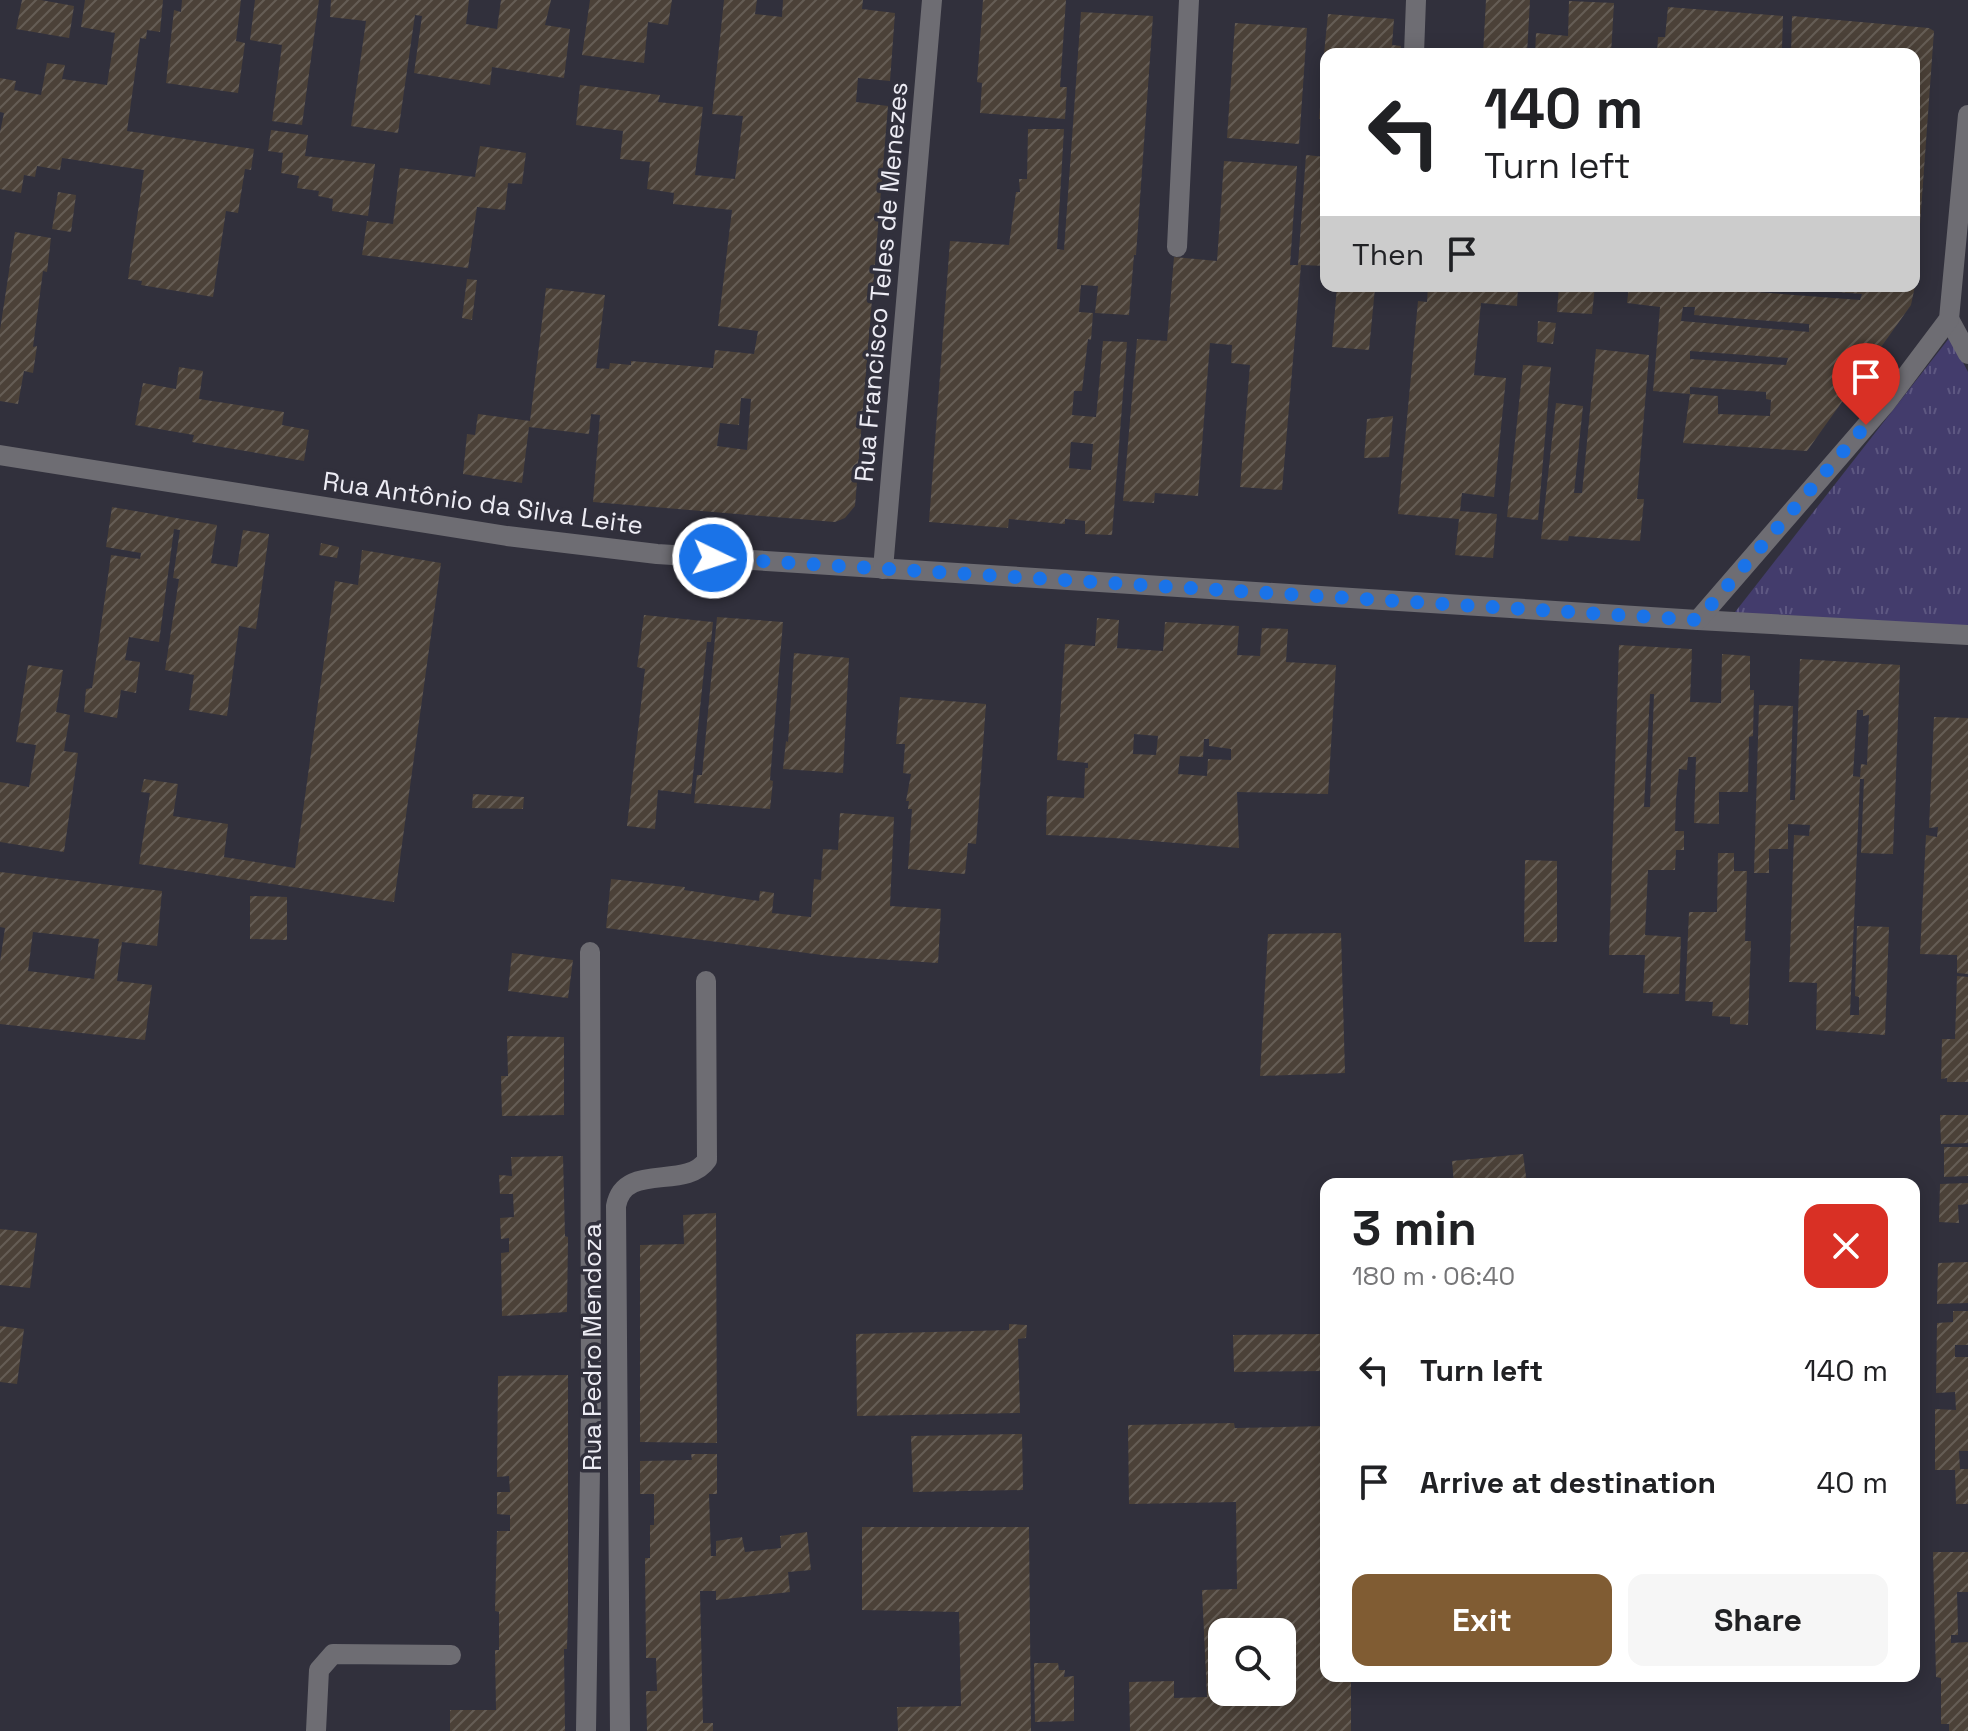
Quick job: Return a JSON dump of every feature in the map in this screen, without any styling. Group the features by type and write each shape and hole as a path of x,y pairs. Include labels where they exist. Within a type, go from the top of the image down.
{"street":[{"name":"Rua Francisco Teles de Menezes","path":"883,569 932,0"},
{"path":"1177,247 1189,0"},
{"path":"1414,48 1416,0"},
{"path":"1698,620 1885,404 1949,319 1968,115"},
{"path":"1949,319 1968,354"},
{"name":"Rua Antônio da Silva Leite","path":"0,455 507,536 657,554 1968,635"},
{"name":"Rua Pedro Mendoza","path":"586,1731 591,1403 590,952"},
{"name":"Rua Pedro Mendoza","path":"620,1731 616,1206 618,1196 632,1182 696,1172 707,1160 706,981"},
{"path":"316,1731 319,1670 333,1654 451,1655"}],"green space":[{"path":"1950,337 1968,372 1968,632 1732,616"}],"building":[{"path":"22,0 74,6 69,38 16,29"},
{"path":"85,0 163,0 160,32 147,30 146,39 140,38 127,131 254,149 251,170 245,169 238,213 226,211 213,297 141,285 142,281 128,279 144,170 62,158 60,170 37,166 35,177 24,175 21,193 0,189 0,132 4,113 0,112 0,78 16,81 14,90 41,95 47,63 65,65 62,79 107,85 115,33 81,27"},
{"path":"182,0 241,0 236,41 245,43 238,93 166,83 174,10 181,12"},
{"path":"255,0 319,0 302,125 272,121 282,45 250,40"},
{"path":"331,0 469,0 466,24 497,29 501,0 551,0 545,25 570,29 564,78 492,67 490,85 414,73 422,16 415,15 398,133 351,126 366,21 330,17"},
{"path":"590,0 672,0 668,25 648,22 644,63 582,55"},
{"path":"724,0 757,0 755,14 782,17 783,0 863,0 862,9 895,13 890,81 858,78 856,102 888,106 855,506 845,518 835,522 593,502 600,415 591,414 589,434 529,427 522,483 463,474 467,434 475,435 478,414 530,421 546,288 605,295 596,368 609,369 610,363 631,365 631,361 713,368 715,350 754,354 758,331 718,326 732,210 673,204 674,193 647,189 650,162 620,159 623,131 576,125 580,85 660,95 658,102 703,107 695,175 735,179 743,116 712,114","holes":["741,398 751,399 747,450 717,446 720,423 739,425"]},
{"path":"983,0 1066,0 1060,87 1067,87 1065,119 980,113 982,83 977,82"},
{"path":"1486,0 1530,0 1527,48 1483,48"},
{"path":"1569,1 1614,3 1611,48 1535,48 1536,33 1568,36"},
{"path":"1668,7 1783,16 1782,48 1657,48 1658,37 1665,37"},
{"path":"1081,12 1153,16 1129,315 1095,313 1098,286 1081,285 1079,312 1093,313 1082,391 1074,391 1072,415 1096,417 1103,341 1127,342 1112,535 1085,534 1085,521 1065,519 1065,524 1009,519 1008,528 929,522 950,241 1009,245 1016,192 1020,192 1019,179 1027,179 1028,129 1064,129 1057,249 1064,250","holes":["1071,442 1093,444 1091,470 1069,468"]},
{"path":"1328,14 1394,19 1392,45 1401,46 1401,48 1325,48"},
{"path":"1792,16 1929,28 1934,31 1920,225 1920,48 1791,48"},
{"path":"1235,23 1307,28 1299,144 1227,138"},
{"path":"271,130 308,135 305,156 375,164 368,216 332,211 333,199 318,196 319,191 297,188 299,176 281,173 283,153 268,151"},
{"path":"480,146 526,153 522,184 508,183 505,210 477,207 468,268 362,255 367,221 393,224 400,168 475,177"},
{"path":"1306,155 1320,156 1320,266 1301,265 1282,490 1240,487 1250,365 1231,363 1232,345 1210,343 1198,496 1155,493 1154,503 1123,501 1137,339 1167,341 1174,257 1217,261 1224,161 1297,166 1290,265 1298,265"},
{"path":"58,192 76,195 71,232 52,229"},
{"path":"15,232 51,238 47,272 43,271 33,347 37,346 33,373 24,371 18,404 0,401 0,330"},
{"path":"467,279 477,280 472,320 462,318"},
{"path":"1337,292 1375,292 1369,350 1332,347"},
{"path":"1428,292 1518,292 1517,306 1481,303 1474,375 1506,378 1494,497 1462,493 1460,511 1497,514 1493,558 1455,555 1459,519 1398,514 1418,301 1427,302"},
{"path":"1559,292 1594,292 1592,314 1557,312"},
{"path":"1628,292 1756,292 1860,300 1862,294 1837,292 1914,292 1911,305 1807,451 1683,443 1690,394 1653,391 1660,307 1627,303","holes":["1683,307 1695,307 1694,315 1809,324 1809,332 1681,321","1690,351 1788,358 1786,365 1690,359","1690,387 1766,392 1766,399 1771,400 1770,416 1718,414 1718,396 1690,394"]},
{"path":"1538,321 1556,323 1553,344 1537,342"},
{"path":"1596,349 1649,355 1637,499 1644,499 1640,541 1569,536 1568,541 1541,539 1556,403 1583,406 1574,493 1582,493"},
{"path":"1523,365 1551,367 1538,520 1507,517"},
{"path":"179,367 203,371 199,399 284,412 282,425 309,430 304,461 192,442 194,435 135,425 143,383 176,389"},
{"path":"1393,416 1389,457 1364,458 1367,419"},
{"path":"112,507 217,525 211,563 237,567 243,530 269,534 256,629 239,626 227,716 189,710 194,675 165,670 179,579 173,578 180,530 174,529 159,642 129,637 125,660 140,662 136,693 121,690 117,718 84,712 86,689 92,688 111,555 140,559 141,553 106,547"},
{"path":"321,543 339,547 337,558 319,555"},
{"path":"362,550 441,563 394,902 139,864 150,793 141,792 144,779 178,784 173,816 228,824 224,857 295,868 335,581 358,585"},
{"path":"644,615 713,622 711,642 707,642 691,794 658,790 655,829 627,826 645,669 637,667"},
{"path":"717,617 783,622 770,809 694,803 697,775 702,775"},
{"path":"1097,618 1119,620 1117,648 1163,651 1165,622 1239,626 1237,655 1260,656 1262,628 1288,629 1286,662 1336,665 1328,794 1237,792 1239,848 1046,835 1047,796 1084,798 1085,768 1088,768 1088,763 1057,760 1065,644 1095,646","holes":["1134,734 1158,736 1156,755 1133,754","1204,739 1209,739 1209,746 1231,749 1231,760 1208,759 1207,776 1178,774 1180,756 1203,757"]},
{"path":"1619,645 1692,649 1690,702 1721,703 1722,654 1750,656 1750,690 1754,690 1748,792 1719,792 1719,824 1694,823 1696,757 1688,757 1687,770 1679,769 1676,799 1675,831 1684,831 1684,850 1676,850 1675,870 1648,870 1645,935 1681,937 1679,994 1643,993 1645,955 1609,955","holes":["1650,694 1654,694 1650,807 1644,807"]},
{"path":"794,653 849,658 843,773 783,769 788,742"},
{"path":"1800,659 1900,665 1893,854 1861,853 1864,779 1860,779 1850,1015 1859,1015 1859,997 1855,996 1857,926 1889,927 1885,1035 1816,1030 1817,983 1789,982 1794,835 1809,836 1810,825 1788,824 1788,849 1769,849 1769,873 1754,873 1759,705 1793,706 1790,800 1795,800","holes":["1857,710 1863,710 1863,716 1869,715 1867,765 1861,764 1860,777 1853,776"]},
{"path":"28,665 63,670 56,712 70,715 64,751 78,753 64,852 0,842 0,782 29,787 36,745 16,742"},
{"path":"900,697 986,704 976,844 968,843 965,874 908,869 912,809 908,809 909,801 906,801 911,774 903,773 905,744 896,744"},
{"path":"1934,717 1968,718 1968,974 1957,973 1957,955 1920,954 1926,835 1937,837 1938,827 1929,828"},
{"path":"473,794 524,797 523,809 472,808"},
{"path":"840,813 894,817 890,906 941,909 938,963 831,956 606,928 611,879 685,887 684,890 759,901 760,891 774,893 772,913 811,917 814,879 821,880 823,849 838,850"},
{"path":"1718,853 1734,853 1734,871 1747,871 1745,941 1751,941 1748,1025 1730,1024 1730,1017 1712,1016 1713,1002 1685,1001 1689,912 1717,912"},
{"path":"1525,860 1557,861 1557,942 1524,942"},
{"path":"0,872 162,891 157,946 122,942 117,981 152,985 145,1040 0,1024 0,962 5,928 0,927","holes":["33,932 99,939 94,979 28,971"]},
{"path":"250,896 287,897 287,940 250,939"},
{"path":"1341,933 1345,1073 1260,1076 1268,934"},
{"path":"512,953 573,960 568,998 508,991"},
{"path":"1957,976 1968,977 1968,1082 1941,1079 1942,1039 1955,1039"},
{"path":"507,1036 564,1037 564,1115 502,1116 501,1076 508,1076"},
{"path":"1940,1115 1968,1115 1968,1143 1941,1144"},
{"path":"1944,1147 1968,1147 1968,1176 1944,1177"},
{"path":"1523,1154 1526,1178 1453,1178 1452,1161"},
{"path":"563,1156 565,1236 568,1237 567,1312 502,1316 501,1253 509,1252 509,1238 501,1239 500,1218 514,1217 513,1194 500,1194 499,1175 512,1176 511,1157"},
{"path":"1968,1183 1968,1204 1958,1205 1959,1223 1939,1222 1940,1184"},
{"path":"716,1213 717,1443 640,1442 640,1245 684,1244 683,1215"},
{"path":"0,1229 37,1233 30,1288 0,1285"},
{"path":"1968,1262 1968,1303 1937,1304 1938,1263"},
{"path":"1953,1311 1968,1311 1968,1345 1955,1345 1955,1357 1968,1357 1968,1451 1959,1451 1960,1469 1968,1469 1968,1504 1956,1504 1955,1470 1935,1470 1935,1409 1956,1410 1955,1392 1936,1393 1937,1323 1953,1322"},
{"path":"1009,1324 1027,1325 1026,1338 1018,1339 1020,1413 857,1416 856,1334 1009,1330"},
{"path":"0,1326 24,1329 17,1384 0,1382"},
{"path":"1320,1334 1320,1371 1234,1372 1233,1335"},
{"path":"568,1375 565,1731 450,1731 450,1710 496,1710 495,1650 499,1650 499,1612 495,1611 497,1531 510,1531 510,1515 497,1514 497,1492 510,1492 509,1476 497,1477 498,1376"},
{"path":"1234,1423 1235,1428 1320,1426 1320,1682 1351,1682 1351,1731 1130,1731 1129,1682 1174,1681 1174,1698 1207,1697 1202,1590 1237,1589 1236,1502 1129,1504 1128,1425"},
{"path":"1022,1434 1023,1490 913,1492 911,1436"},
{"path":"691,1454 717,1454 717,1494 709,1494 711,1556 716,1556 716,1541 742,1537 745,1552 781,1548 780,1536 807,1532 811,1570 788,1572 790,1592 716,1600 716,1591 700,1591 703,1723 713,1723 713,1731 647,1731 646,1691 657,1691 656,1658 646,1658 645,1558 650,1558 654,1494 640,1494 640,1461 692,1460"},
{"path":"862,1527 1029,1527 1031,1731 898,1731 897,1707 961,1706 959,1612 862,1610"},
{"path":"1933,1552 1968,1552 1968,1592 1957,1592 1958,1635 1951,1635 1951,1643 1968,1642 1968,1731 1949,1731 1949,1724 1941,1724 1941,1678 1936,1677"},
{"path":"1034,1663 1058,1663 1059,1670 1065,1670 1064,1677 1074,1676 1074,1721 1035,1722"}],"route":[{"path":"713,558 1698,620 1866,425"}]}
